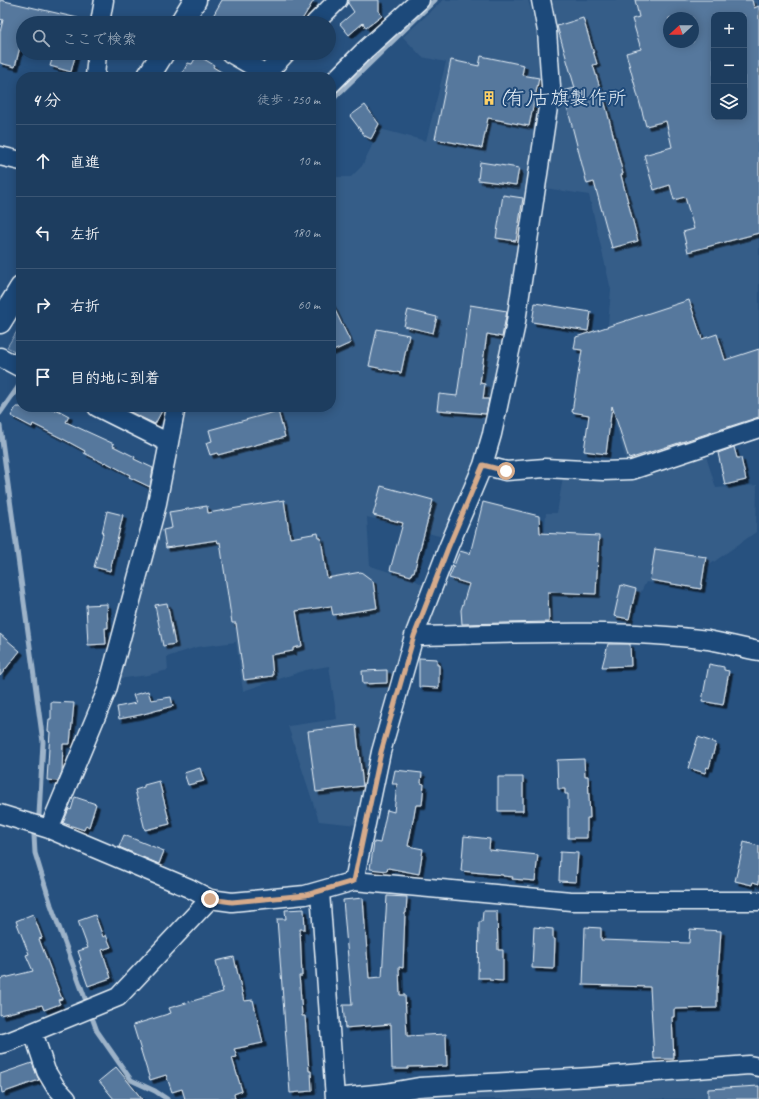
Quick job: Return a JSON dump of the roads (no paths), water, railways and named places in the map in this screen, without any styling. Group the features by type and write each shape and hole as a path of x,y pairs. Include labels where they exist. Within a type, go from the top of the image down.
{"street":[{"path":"101,16 104,0"},
{"path":"185,16 195,0"},
{"path":"322,16 338,0"},
{"path":"354,881 381,752 414,636 448,548 483,465 492,434 515,328 551,86 547,31 541,0"},
{"path":"336,79 409,4"},
{"path":"95,72 96,60"},
{"path":"151,72 159,60"},
{"path":"242,60 263,72"},
{"path":"268,72 279,60"},
{"path":"0,156 16,160"},
{"path":"0,322 16,296"},
{"path":"0,357 16,365"},
{"path":"107,412 169,444"},
{"path":"41,826 107,690 156,508 175,412"},
{"path":"483,465 506,471 544,468 603,471 632,470 759,428"},
{"path":"414,636 580,632 650,635 710,641 759,651"},
{"path":"0,814 41,826 189,888 210,899 232,902 306,895 354,881 570,901 759,901"},
{"path":"320,892 335,1098 385,1093 420,1087 591,1077 749,1065 759,1067"},
{"path":"0,1044 33,1032 118,996 210,899"},
{"path":"33,1032 46,1071 55,1086 67,1099"}],"waterway":[{"path":"336,96 435,0"},
{"path":"0,413 16,390"},
{"path":"0,426 43,742 39,815 34,835 35,853 51,905 97,1031 131,1080 155,1091 167,1099"}],"place":[{"name":"(有)古旗製作所","path":"489,98"}]}
